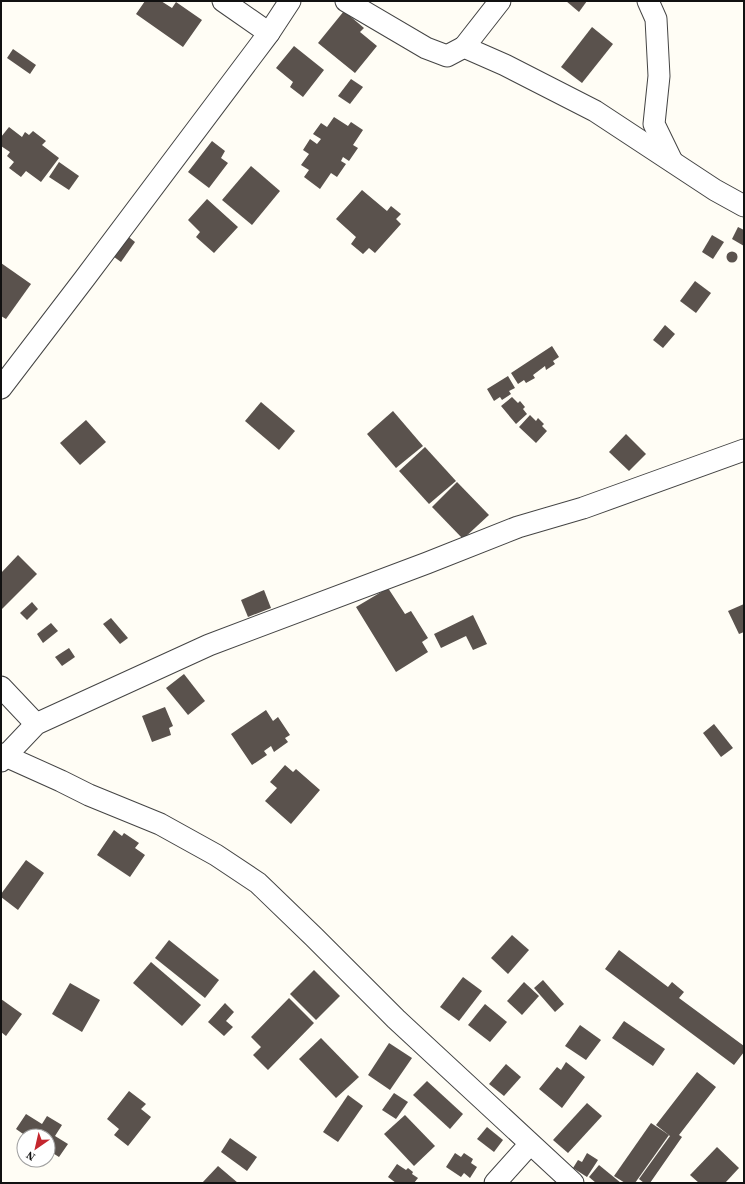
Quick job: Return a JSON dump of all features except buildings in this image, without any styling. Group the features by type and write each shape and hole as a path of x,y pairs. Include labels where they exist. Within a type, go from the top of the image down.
{"street":[{"path":"222,1 269,34"},
{"path":"1,388 269,34 290,1"},
{"path":"346,1 426,48 447,56 464,46 500,1"},
{"path":"648,1 656,18 659,76 654,124 672,162"},
{"path":"464,46 505,65 596,112 715,190 744,206"},
{"path":"573,1183 396,1019 258,883 216,855 160,824 3,757 36,724 208,645 419,566 518,527 583,508 744,450"},
{"path":"1,687 36,724"},
{"path":"495,1183 530,1144"}]}
